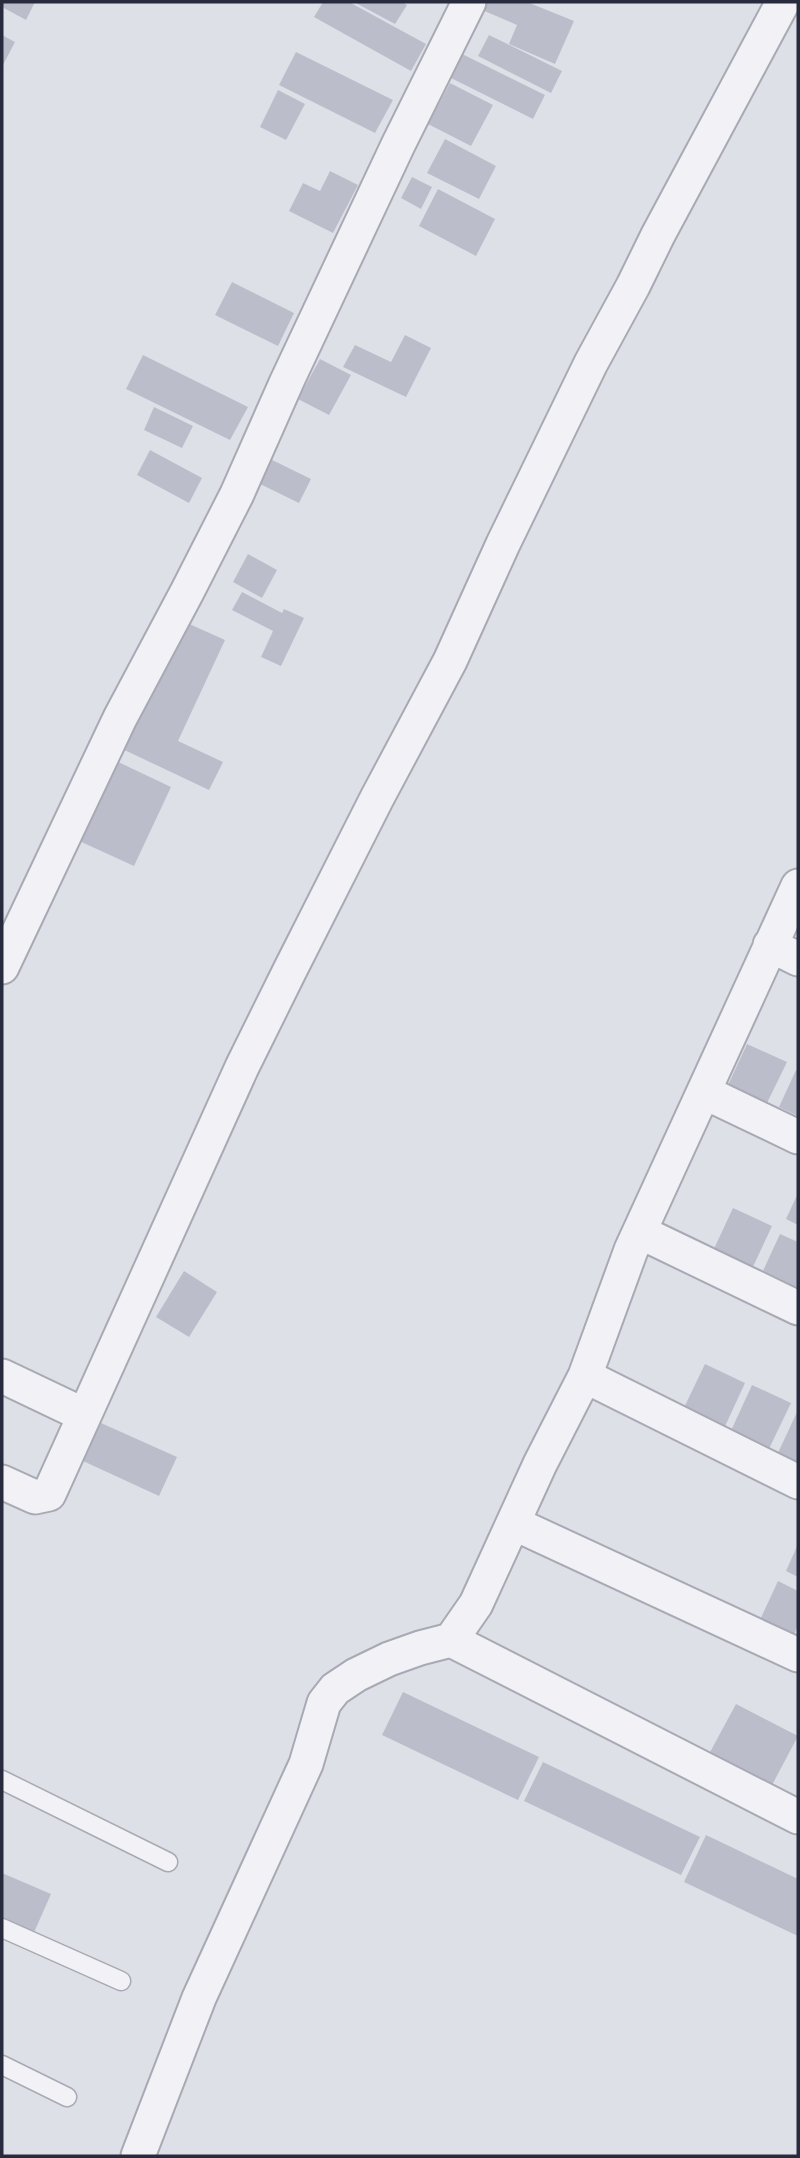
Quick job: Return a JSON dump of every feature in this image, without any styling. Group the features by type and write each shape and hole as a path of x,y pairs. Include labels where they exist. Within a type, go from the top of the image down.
{"street":[{"path":"2,967 120,718 237,494 398,145 469,2"},
{"path":"2,1482 34,1497 49,1494 242,1067 377,798 450,661 503,544 592,363 669,212 783,2"},
{"path":"138,2156 199,1998 306,1764 324,1703 335,1689 389,1658 451,1640 476,1604 540,1464 585,1376 631,1250 704,1091 784,952 798,886"},
{"path":"704,1091 798,1137"},
{"path":"640,1232 798,1308"},
{"path":"2,1376 84,1415"},
{"path":"585,1376 798,1482"},
{"path":"513,1523 798,1654"},
{"path":"451,1640 798,1817"}],"lane":[{"path":"2,1780 168,1862"},
{"path":"2,1928 121,1981"},
{"path":"2,2065 67,2097"}],"building":[{"path":"2,2 35,2 26,20 2,7"},
{"path":"323,2 349,2 426,44 411,71 314,17"},
{"path":"354,2 402,2 407,5 395,24"},
{"path":"475,2 527,2 574,21 555,64 509,44 517,25 473,6"},
{"path":"2,35 15,42 2,67"},
{"path":"489,35 562,71 551,93 478,56"},
{"path":"454,50 545,95 533,119 443,74"},
{"path":"296,52 393,100 375,133 279,85"},
{"path":"450,83 493,105 471,146 428,124"},
{"path":"278,90 305,104 286,140 260,127"},
{"path":"445,139 496,166 479,199 427,173"},
{"path":"330,171 358,185 333,233 289,211 303,183 320,191"},
{"path":"412,177 432,187 421,209 401,198"},
{"path":"438,189 495,219 476,256 419,226"},
{"path":"232,282 294,313 278,346 215,315"},
{"path":"405,335 431,348 406,397 343,367 355,345 391,362"},
{"path":"143,355 248,407 230,440 126,389"},
{"path":"320,359 351,375 329,415 298,399"},
{"path":"154,407 193,426 182,448 144,430"},
{"path":"150,450 202,478 189,503 137,475"},
{"path":"266,457 311,479 299,503 254,481"},
{"path":"248,554 277,570 262,598 233,582"},
{"path":"242,592 282,613 284,609 304,618 281,666 261,657 273,631 232,610"},
{"path":"176,618 225,640 178,741 223,762 209,790 116,746"},
{"path":"114,760 171,787 134,866 77,840"},
{"path":"747,1044 787,1062 767,1103 728,1085"},
{"path":"796,1070 798,1072 798,1116 779,1107"},
{"path":"798,1193 798,1225 786,1219"},
{"path":"733,1208 772,1226 751,1271 712,1253"},
{"path":"780,1234 798,1242 797,1290 762,1273"},
{"path":"184,1271 217,1292 189,1337 156,1317"},
{"path":"705,1364 745,1383 721,1435 680,1416"},
{"path":"752,1385 791,1403 767,1453 729,1435"},
{"path":"798,1410 798,1467 776,1457"},
{"path":"101,1423 177,1457 159,1496 83,1461"},
{"path":"798,1544 798,1577 786,1571"},
{"path":"778,1581 798,1591 798,1625 793,1637 759,1622"},
{"path":"403,1692 539,1757 518,1800 382,1735"},
{"path":"736,1704 798,1736 771,1787 709,1754"},
{"path":"543,1762 700,1837 681,1875 524,1801"},
{"path":"706,1835 798,1879 798,1936 684,1882"},
{"path":"2,1873 51,1894 32,1937 2,1924"}]}
